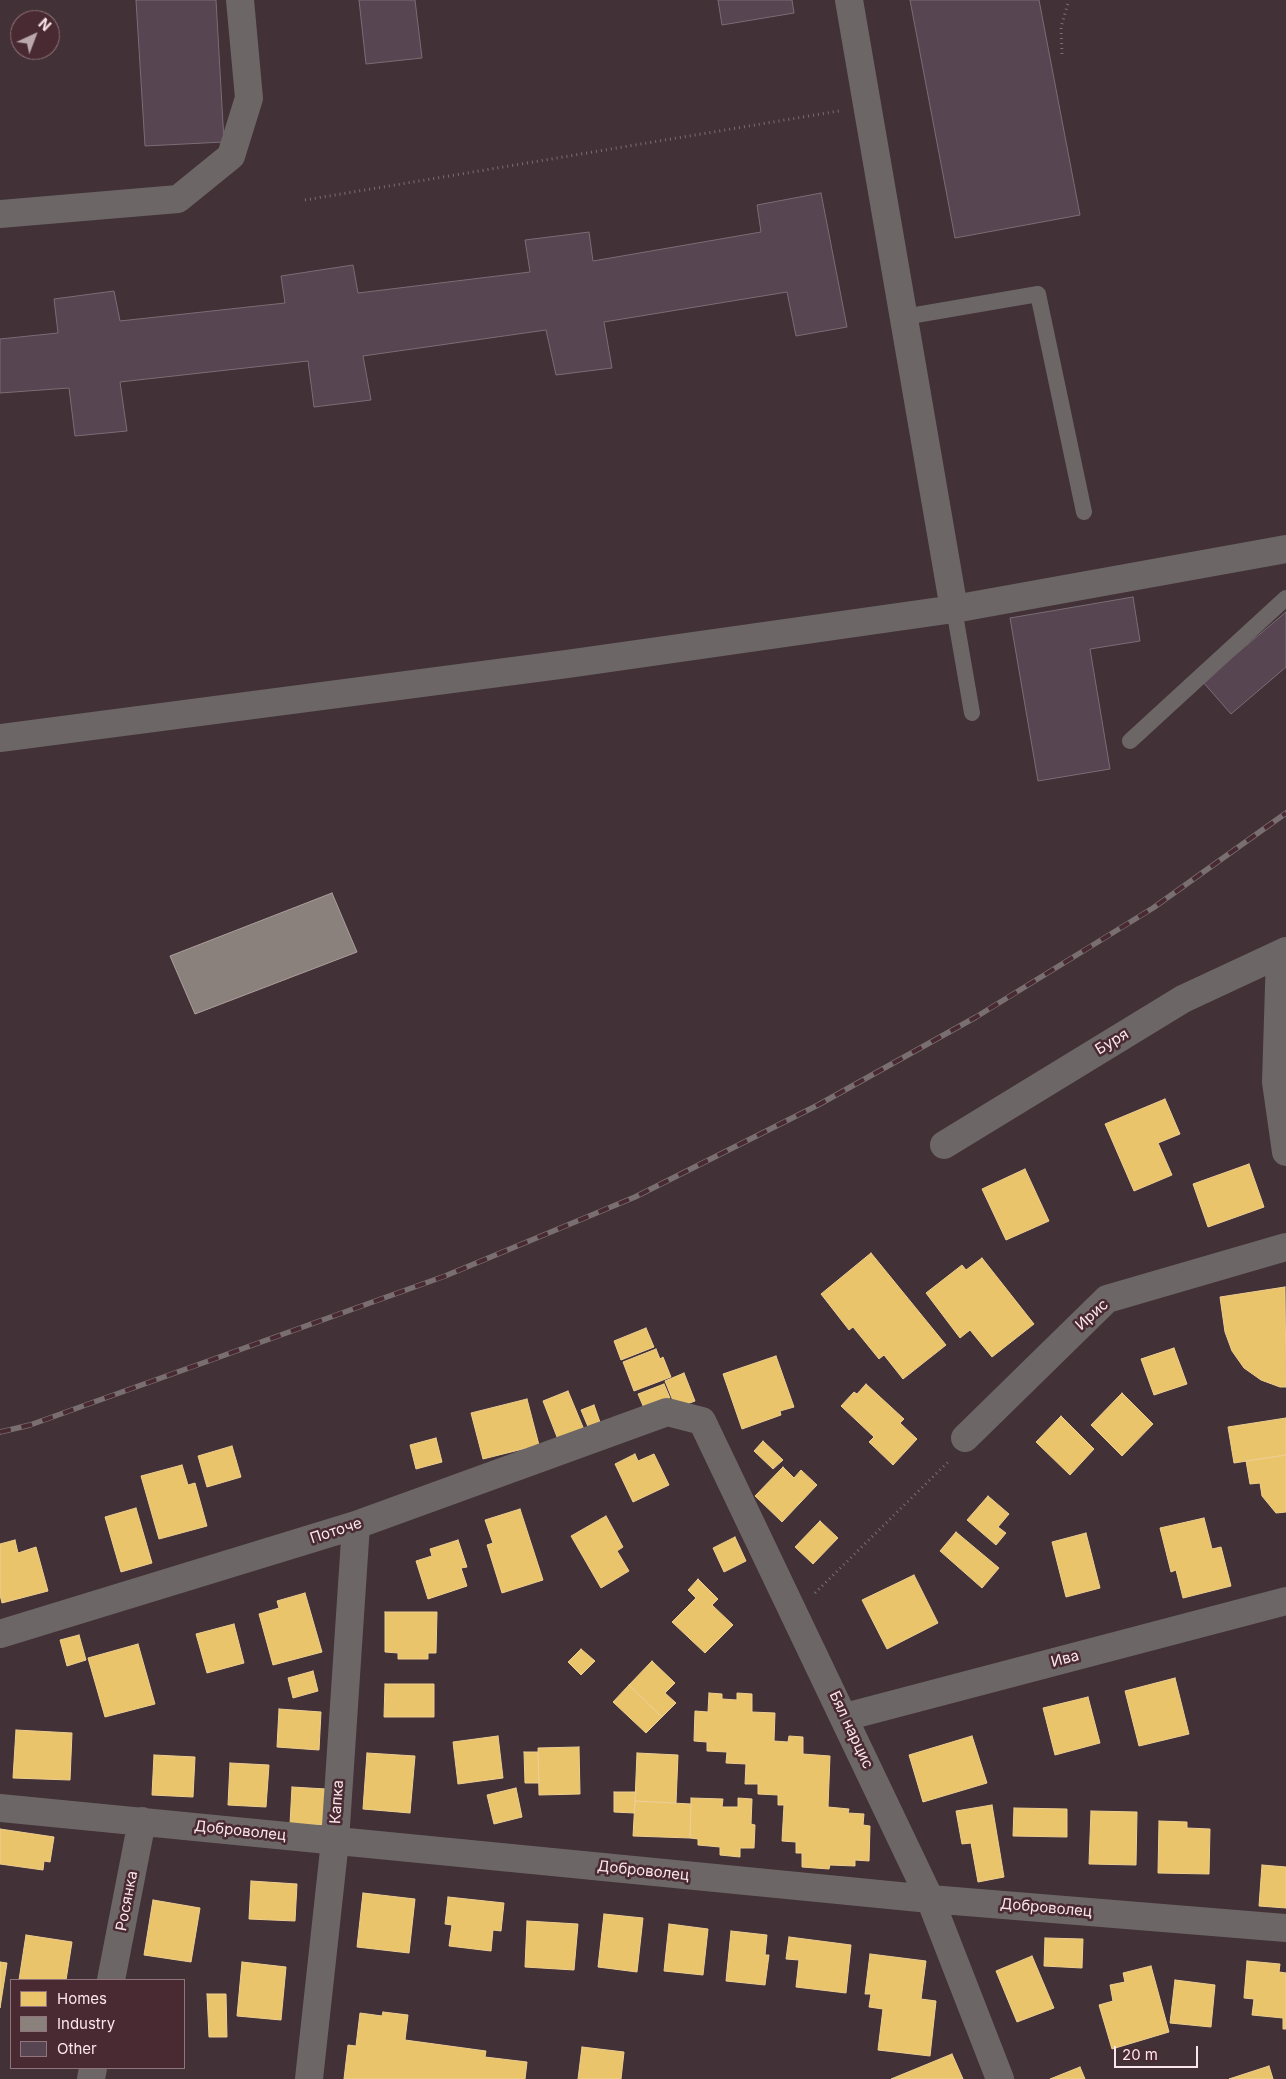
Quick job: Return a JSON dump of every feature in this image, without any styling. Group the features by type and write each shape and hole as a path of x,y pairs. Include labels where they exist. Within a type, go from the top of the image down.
{"street":[{"path":"0,214 178,199 230,156 249,98 240,0"},
{"path":"849,0 954,609"},
{"path":"0,738 567,664 954,609 1286,549"},
{"path":"1283,953 1276,1082 1286,1152"},
{"name":"Буря","path":"944,1145 1183,999 1283,953"},
{"name":"Ирис","path":"965,1438 1107,1299 1286,1247"},
{"name":"Поточе","path":"0,1634 356,1525 667,1412"},
{"name":"Бял нарцис","path":"667,1412 702,1420 930,1899 1000,2079"},
{"name":"Капка","path":"309,2079 334,1841 356,1525"},
{"name":"Ива","path":"845,1717 1286,1601"},
{"name":"Доброволец","path":"0,1808 930,1899 1286,1928"},
{"name":"Росянка","path":"111,1979 142,1821"}],"lane":[{"path":"904,317 1038,294 1084,512"},
{"path":"1130,740 1286,598"},
{"path":"954,609 972,713"}],"path":[{"path":"1062,54 1061,27 1069,0"},
{"path":"305,200 867,106"},
{"path":"794,1613 945,1467 965,1438"}],"building: Homes":[{"path":"1165,1099 1180,1134 1158,1143 1172,1175 1134,1191 1105,1124"},
{"path":"1249,1164 1264,1207 1208,1227 1193,1184"},
{"path":"1025,1169 1049,1221 1006,1240 982,1189"},
{"path":"871,1253 946,1345 903,1379 884,1355 879,1359 853,1327 849,1330 821,1294"},
{"path":"982,1258 1034,1324 992,1357 970,1330 960,1338 926,1293 962,1265 966,1270"},
{"path":"1285,1287 1286,1387 1280,1387 1261,1380 1244,1368 1232,1351 1225,1332 1220,1297"},
{"path":"646,1328 654,1347 621,1360 614,1341"},
{"path":"1174,1348 1187,1384 1154,1395 1141,1359"},
{"path":"656,1349 660,1359 663,1357 671,1377 634,1391 623,1362"},
{"path":"776,1356 794,1407 780,1411 781,1415 742,1429 723,1374"},
{"path":"684,1373 695,1401 676,1408 665,1381"},
{"path":"664,1384 670,1398 644,1408 638,1394"},
{"path":"866,1384 904,1419 900,1423 917,1439 893,1465 869,1442 874,1437 841,1406 854,1392 857,1394"},
{"path":"568,1391 585,1432 559,1442 543,1401"},
{"path":"1122,1393 1153,1424 1122,1456 1091,1425"},
{"path":"527,1399 539,1445 483,1459 471,1413"},
{"path":"594,1405 601,1425 589,1429 581,1410"},
{"path":"1061,1416 1094,1449 1070,1475 1036,1442"},
{"path":"1286,1418 1286,1455 1234,1463 1228,1427"},
{"path":"436,1438 442,1462 416,1469 410,1445"},
{"path":"763,1441 783,1460 773,1469 754,1451"},
{"path":"232,1446 241,1477 207,1487 198,1456"},
{"path":"635,1454 638,1461 654,1454 669,1485 633,1502 615,1464"},
{"path":"1286,1455 1286,1512 1276,1513 1262,1496 1260,1483 1250,1484 1246,1461"},
{"path":"182,1465 188,1485 195,1483 207,1526 159,1539 141,1476"},
{"path":"783,1467 794,1478 801,1470 817,1485 782,1522 755,1496"},
{"path":"988,1496 1009,1514 998,1527 1006,1533 996,1545 967,1520"},
{"path":"136,1508 152,1563 121,1572 105,1517"},
{"path":"520,1509 543,1580 502,1593 487,1545 493,1543 485,1520"},
{"path":"606,1516 623,1547 617,1551 629,1571 601,1588 571,1536"},
{"path":"1204,1518 1212,1549 1221,1547 1231,1586 1183,1598 1176,1570 1171,1572 1160,1528"},
{"path":"820,1521 838,1538 813,1564 795,1547"},
{"path":"956,1532 999,1568 982,1588 940,1551"},
{"path":"1086,1533 1100,1588 1066,1597 1052,1542"},
{"path":"735,1537 746,1561 724,1572 713,1548"},
{"path":"15,1540 18,1553 36,1547 48,1591 2,1603 0,1595 0,1544"},
{"path":"458,1540 467,1567 461,1568 467,1586 428,1599 416,1561 432,1556 430,1549"},
{"path":"914,1575 938,1623 887,1649 862,1600"},
{"path":"698,1579 718,1599 712,1605 733,1625 705,1653 672,1622 696,1598 688,1590"},
{"path":"305,1593 322,1652 273,1665 259,1614 279,1608 277,1601"},
{"path":"385,1612 437,1612 436,1653 428,1653 428,1659 398,1659 398,1653 385,1652"},
{"path":"234,1624 244,1663 207,1673 196,1634"},
{"path":"79,1635 86,1660 67,1666 60,1640"},
{"path":"138,1644 155,1704 105,1717 88,1658"},
{"path":"581,1649 595,1661 581,1675 568,1662"},
{"path":"652,1661 675,1683 665,1693 676,1703 662,1717 629,1685"},
{"path":"313,1671 318,1691 293,1698 288,1678"},
{"path":"1175,1678 1189,1734 1139,1746 1125,1691"},
{"path":"385,1684 434,1684 434,1717 384,1717"},
{"path":"629,1685 662,1717 646,1733 613,1702"},
{"path":"709,1693 722,1694 722,1699 737,1700 737,1693 752,1694 752,1712 775,1713 774,1741 788,1742 789,1736 803,1737 803,1754 830,1756 828,1807 849,1809 848,1813 864,1814 863,1825 870,1826 869,1861 855,1860 855,1866 830,1865 829,1869 802,1867 802,1853 796,1853 796,1842 782,1841 784,1805 778,1805 778,1795 758,1794 758,1784 745,1784 746,1764 726,1763 727,1752 707,1751 707,1742 694,1741 695,1711 708,1712"},
{"path":"1088,1697 1100,1743 1055,1755 1043,1708"},
{"path":"279,1709 321,1712 319,1750 277,1747"},
{"path":"16,1730 72,1733 70,1780 13,1778"},
{"path":"498,1736 503,1778 458,1784 453,1742"},
{"path":"972,1736 987,1783 923,1802 909,1755"},
{"path":"579,1747 580,1794 539,1795 538,1748"},
{"path":"524,1752 538,1752 539,1783 525,1783"},
{"path":"367,1753 415,1756 410,1813 363,1809"},
{"path":"637,1753 678,1755 676,1803 635,1801"},
{"path":"154,1755 195,1757 193,1797 152,1795"},
{"path":"230,1763 269,1765 266,1807 228,1805"},
{"path":"292,1787 326,1789 324,1825 290,1824"},
{"path":"516,1788 522,1817 494,1824 487,1795"},
{"path":"614,1792 636,1792 634,1813 614,1812"},
{"path":"691,1798 723,1799 722,1807 738,1807 738,1798 752,1799 751,1824 755,1825 754,1848 740,1848 740,1857 720,1855 720,1847 698,1845 698,1839 690,1838"},
{"path":"635,1801 691,1804 690,1838 633,1836"},
{"path":"992,1805 1004,1877 978,1882 971,1843 962,1844 956,1811"},
{"path":"1014,1808 1067,1809 1067,1837 1013,1836"},
{"path":"1091,1811 1137,1812 1136,1865 1089,1864"},
{"path":"1159,1821 1187,1822 1187,1828 1210,1829 1209,1874 1158,1873"},
{"path":"0,1829 54,1837 50,1862 44,1861 43,1870 0,1864"},
{"path":"1262,1865 1286,1867 1286,1908 1259,1906"},
{"path":"251,1881 297,1884 295,1921 249,1919"},
{"path":"363,1893 415,1899 409,1953 357,1947"},
{"path":"448,1897 504,1903 501,1931 493,1930 491,1951 449,1946 452,1925 445,1924"},
{"path":"153,1900 200,1908 191,1962 144,1955"},
{"path":"604,1914 643,1918 637,1972 598,1967"},
{"path":"527,1921 578,1924 574,1970 525,1967"},
{"path":"669,1924 708,1929 703,1975 664,1971"},
{"path":"731,1931 767,1935 765,1955 769,1955 765,1985 726,1981"},
{"path":"26,1935 72,1942 66,1979 19,1979"},
{"path":"789,1937 851,1945 846,1993 796,1987 799,1960 786,1959"},
{"path":"1045,1938 1083,1939 1082,1968 1044,1966"},
{"path":"870,1954 926,1961 921,1999 936,2001 930,2056 878,2050 883,2009 869,2007 871,1994 865,1994"},
{"path":"1032,1956 1054,2008 1017,2022 996,1971"},
{"path":"1247,1961 1280,1964 1279,1972 1286,1973 1286,2029 1283,2029 1283,2018 1252,2015 1254,1999 1244,1998"},
{"path":"0,1962 7,1963 0,2008"},
{"path":"242,1962 286,1967 281,2020 237,2016"},
{"path":"1151,1966 1169,2032 1112,2049 1099,2005 1113,2001 1110,1985 1125,1982 1123,1973"},
{"path":"1175,1980 1215,1985 1211,2027 1170,2023"},
{"path":"207,1994 226,1994 227,2037 209,2037"},
{"path":"383,2012 408,2015 405,2040 486,2051 485,2057 527,2062 525,2079 344,2079 348,2045 356,2046 360,2013 382,2016"},
{"path":"582,2047 624,2052 621,2079 578,2079"},
{"path":"952,2054 963,2079 891,2079"},
{"path":"1269,2066 1273,2079 1229,2079"},
{"path":"1080,2067 1085,2079 1050,2079"}],"building: Industry":[{"path":"332,893 357,952 195,1014 170,956"}],"building: Other":[{"path":"136,0 216,0 224,142 145,146"},
{"path":"359,0 415,0 422,58 366,64"},
{"path":"718,0 792,0 794,13 722,25"},
{"path":"910,0 1039,0 1080,215 955,238"},
{"path":"821,193 847,327 796,336 787,292 604,322 612,368 556,375 546,330 363,356 371,400 314,407 308,361 120,382 127,431 75,436 69,388 0,393 0,339 58,333 54,299 114,291 120,321 285,303 281,276 353,265 358,293 530,272 525,240 589,232 593,261 761,232 757,205"},
{"path":"1133,597 1140,641 1090,649 1110,769 1038,781 1010,618"},
{"path":"1286,612 1286,667 1231,714 1203,682"}],"railway":[{"path":"0,1432 30,1425 445,1276 635,1197 818,1105 976,1017 1153,908 1286,813"}]}
